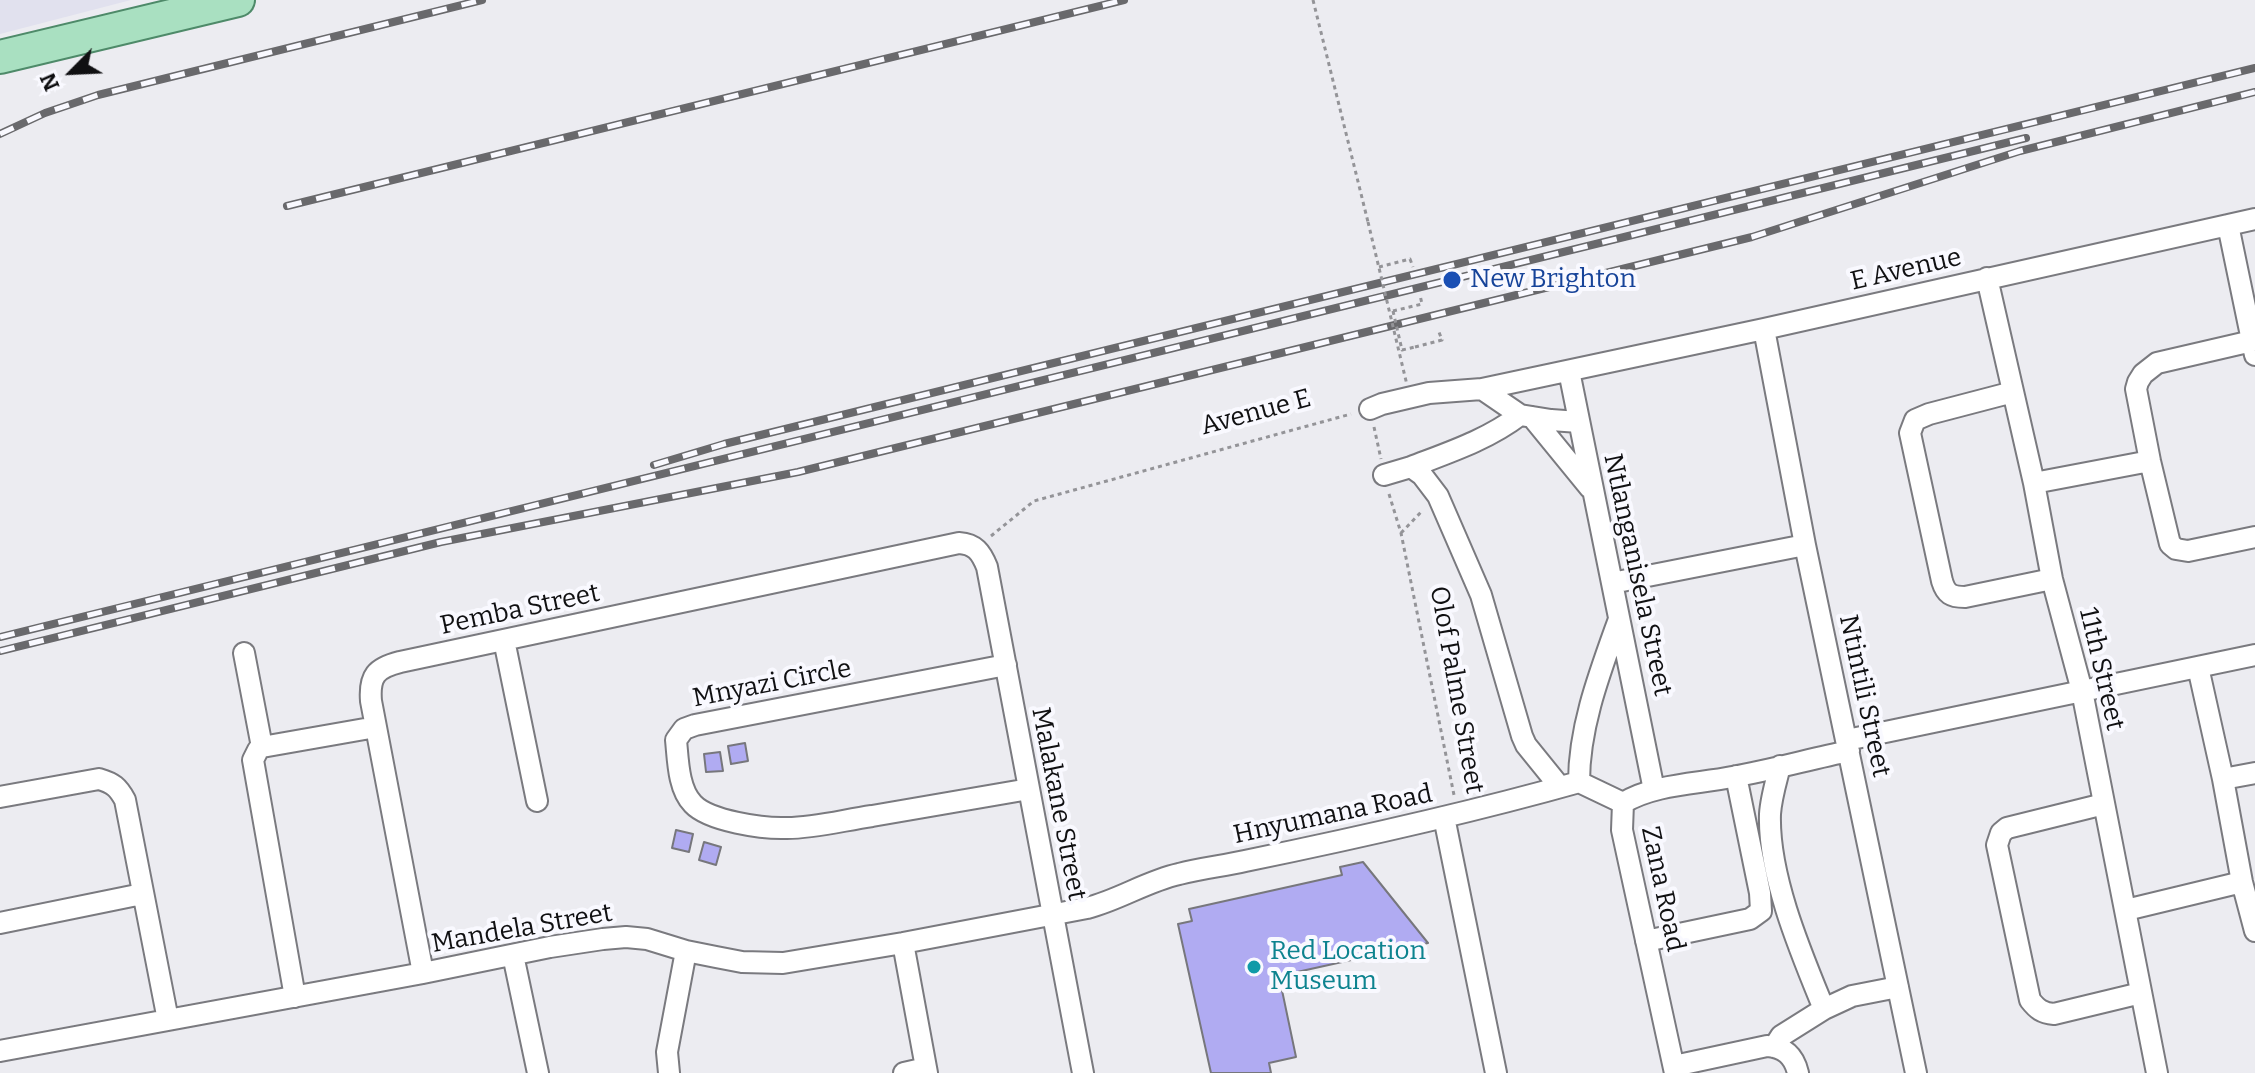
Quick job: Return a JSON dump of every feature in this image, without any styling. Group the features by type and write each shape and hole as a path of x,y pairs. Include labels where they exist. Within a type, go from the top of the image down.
{"main road":[{"path":"0,57 200,4 238,0"}],"street":[{"name":"E Avenue","path":"1569,371 2255,219"},
{"path":"2228,225 2254,348 2157,363 2143,374 2136,389 2168,538 2176,549 2188,551 2255,537"},
{"name":"11th Street","path":"1987,278 2034,483 2052,579 2082,691 2157,1073"},
{"name":"Ntintili Street","path":"1764,329 1805,545 1916,1073"},
{"path":"1370,409 1429,393 1482,389 1569,371"},
{"name":"Ntlanganisela Street","path":"1569,371 1654,790"},
{"path":"1482,389 1526,416 1592,490"},
{"path":"2013,392 1915,420 1910,433 1919,479 1942,581 1949,595 1965,597 2052,579"},
{"path":"1384,475 1474,444 1526,416 1579,422"},
{"path":"2034,483 2150,461"},
{"path":"1411,467 1422,475 1438,496 1481,595 1526,745 1570,785 1623,803"},
{"name":"Pemba Street","path":"423,973 370,688 376,673 385,666 959,543 979,551"},
{"path":"1612,583 1805,545"},
{"name":"Malakane Street","path":"979,551 987,567 1083,1073"},
{"path":"1570,785 1579,763 1596,682 1620,617"},
{"path":"504,640 537,801"},
{"path":"244,653 262,747"},
{"name":"Zana Road","path":"1675,1069 1622,830 1623,803 1654,790 1736,776 1848,745 2255,655"},
{"name":"Mnyazi Circle","path":"1006,665 695,725 684,729 676,740 679,769 690,802 698,809 723,819 776,828 831,823 1029,789"},
{"path":"2198,667 2255,931"},
{"path":"295,997 253,760 262,747 376,727"},
{"path":"1780,766 1770,811 1777,870 1789,920 1824,1009"},
{"path":"2223,779 2255,773"},
{"path":"1646,941 1750,919 1761,911 1736,776"},
{"path":"0,797 99,779 113,783 125,800 168,1020"},
{"name":"Hnyumana Road","path":"1053,914 1104,904 1151,882 1178,874 1444,817 1570,785"},
{"path":"1741,799 1770,811"},
{"path":"2104,804 2007,828 2001,833 1997,845 2030,1000 2036,1008 2043,1013 2054,1014 2141,993"},
{"name":"Olof Palme Street","path":"1444,817 1496,1073"},
{"path":"2126,910 2242,882"},
{"path":"0,923 142,894"},
{"name":"Mandela Street","path":"0,1051 550,947 626,937 647,939 686,951 742,962 774,963 903,943 1053,914"},
{"path":"903,943 926,1071 904,1073"},
{"path":"669,1073 667,1052 686,951"},
{"path":"513,955 538,1073"},
{"path":"1774,1047 1781,1036 1824,1009 1852,996 1898,987"},
{"path":"1675,1069 1767,1046 1787,1052 1798,1073"}],"path":[{"path":"1313,0 1407,385"},
{"path":"1379,267 1410,259 1413,267"},
{"path":"1420,295 1422,304 1393,311 1402,350 1442,340 1439,332"},
{"name":"Olof Palme Street","path":"1370,409 1384,475 1401,533 1456,805 1444,817"},
{"name":"Avenue E","path":"979,551 991,536 1034,501 1370,409"},
{"path":"1401,533 1438,496"}],"shaded area":[{"path":"0,0 131,0 0,34"}],"building":[{"path":"745,743 748,761 731,764 728,746"},
{"path":"720,752 723,771 706,772 704,754"},
{"path":"676,830 693,834 689,852 672,848"},
{"path":"704,842 721,847 716,865 699,860"},
{"name":"Red Location Museum","path":"1363,862 1428,943 1279,976 1296,1057 1269,1063 1271,1073 1211,1073 1178,924 1192,921 1189,909 1342,875 1340,867"}],"railway":[{"path":"0,134 45,113 98,95 482,0"},
{"path":"287,206 1124,0"},
{"path":"654,465 724,444 2255,68"},
{"path":"0,651 441,542 798,472 1752,237 2020,151 2255,92"},
{"path":"0,637 2026,138"}],"place":[{"name":"New Brighton","path":"1452,280"},
{"name":"Red Location Museum","path":"1254,967"}]}
